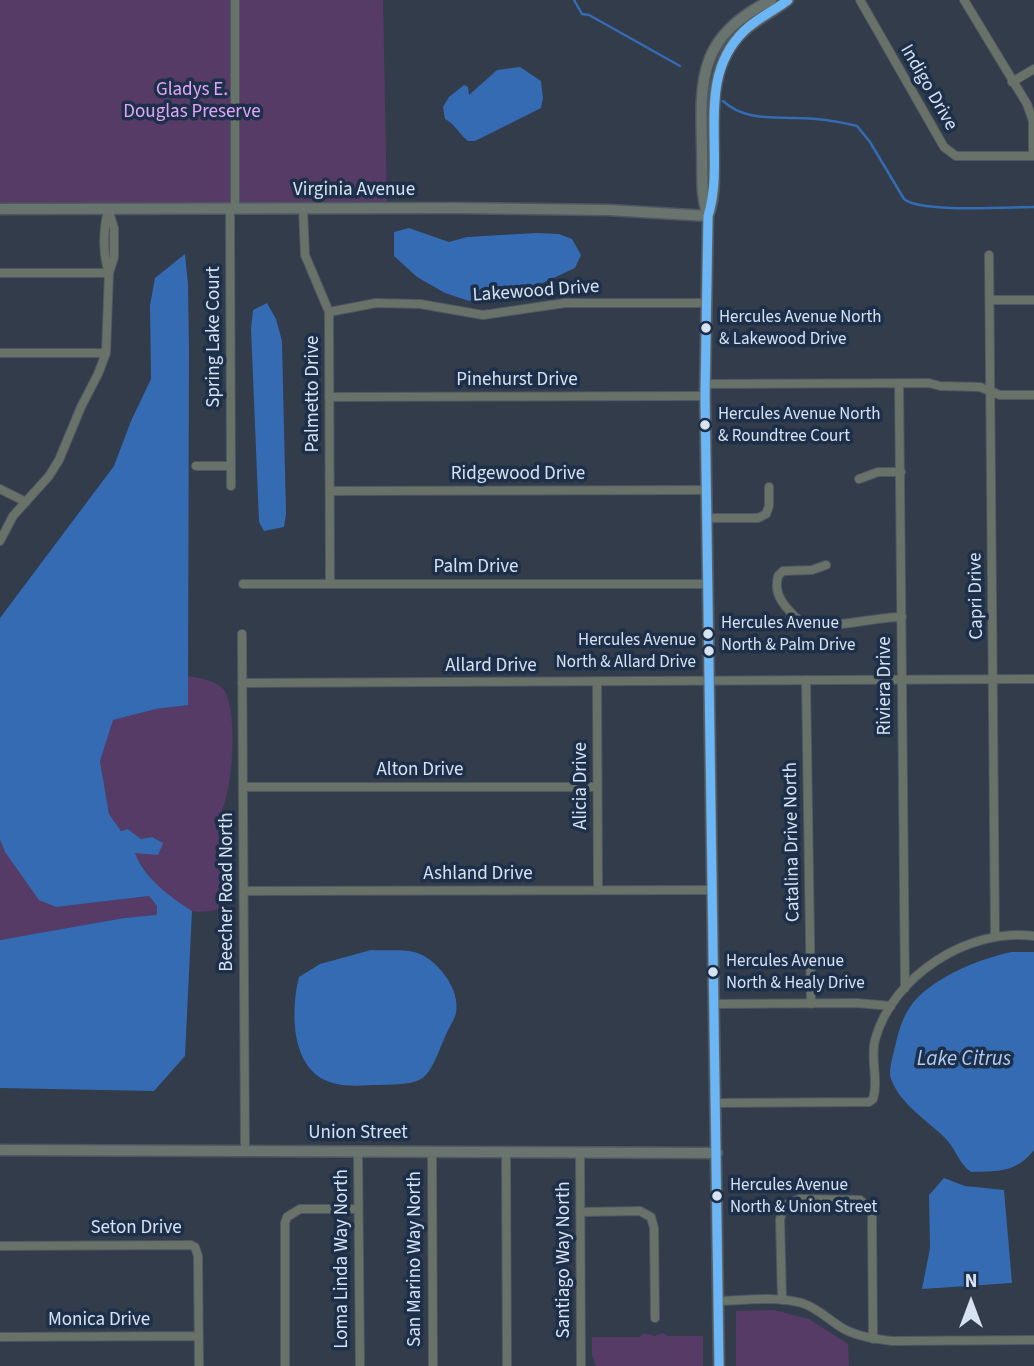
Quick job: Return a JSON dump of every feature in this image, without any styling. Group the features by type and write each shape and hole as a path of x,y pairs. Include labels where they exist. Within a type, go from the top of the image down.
{"street":[{"name":"Spring Lake Court","path":"231,486 235,0"},
{"path":"708,216 702,200 701,100 704,73 712,52 724,34 739,18 771,0"},
{"path":"719,1366 705,396 708,216 714,200 714,101 721,64 743,33 788,0"},
{"name":"Indigo Drive","path":"860,0 944,147 956,156 1034,156"},
{"path":"966,1 1027,104 1033,121 1034,156"},
{"path":"1012,82 1034,69"},
{"name":"Palmetto Drive","path":"303,208 305,255 329,312 330,584"},
{"name":"Virginia Avenue","path":"0,209 609,210 708,216"},
{"path":"0,541 13,516 49,476 59,460 106,353 109,273 104,257 104,228 108,209"},
{"name":"Capri Drive","path":"989,255 995,936"},
{"path":"0,273 109,273"},
{"path":"990,300 1034,300"},
{"name":"Lakewood Drive","path":"329,312 376,303 421,304 483,315 565,303 705,303"},
{"path":"0,353 106,353"},
{"path":"705,384 899,384 980,387 1000,395 1034,395"},
{"name":"Riviera Drive","path":"899,384 905,988"},
{"name":"Pinehurst Drive","path":"329,397 705,396"},
{"path":"197,466 230,466"},
{"path":"859,479 878,472 901,472"},
{"path":"707,518 758,517 766,514 769,488"},
{"path":"0,489 26,502"},
{"name":"Ridgewood Drive","path":"330,491 707,490"},
{"path":"827,565 812,570 783,571 778,576 777,592 800,622 856,623 902,617"},
{"name":"Palm Drive","path":"243,584 708,584"},
{"name":"Beecher Road North","path":"242,634 245,1151"},
{"name":"Catalina Drive North","path":"806,680 811,1004"},
{"name":"Allard Drive","path":"242,683 1034,680"},
{"name":"Alicia Drive","path":"597,682 598,890"},
{"name":"Alton Drive","path":"243,787 597,787"},
{"name":"Ashland Drive","path":"244,891 713,890"},
{"path":"716,1103 869,1102 873,1099 875,1089 872,1059 875,1039 891,1006 905,988 935,962 951,953 995,936 1034,936"},
{"path":"714,1004 891,1006"},
{"name":"Union Street","path":"0,1150 717,1153"},
{"name":"Loma Linda Way North","path":"358,1152 360,1366"},
{"name":"San Marino Way North","path":"432,1152 433,1366"},
{"path":"506,1153 506,1366"},
{"name":"Santiago Way North","path":"580,1153 581,1366"},
{"path":"782,1300 780,1219 785,1205 799,1199 854,1199 866,1203 872,1216 873,1339"},
{"path":"285,1366 287,1217 300,1209 358,1209"},
{"path":"580,1212 640,1211 650,1217 654,1228 655,1318"},
{"name":"Seton Drive","path":"0,1246 195,1247 198,1256 199,1366"},
{"path":"719,1301 782,1300 803,1303 844,1328 873,1339 1034,1340"},
{"name":"Monica Drive","path":"0,1338 199,1336"}],"green space":[{"name":"Gladys E. Douglas Preserve","path":"0,0 383,0 387,203 0,203"},
{"path":"188,676 221,687 231,714 231,768 222,810 228,831 223,868 223,895 219,909 202,912 192,911 175,902 144,869 135,853 152,837 141,839 128,829 121,831 109,814 100,761 112,720 156,709 188,705"},
{"path":"0,840 5,852 56,907 149,896 157,906 157,916 124,918 0,940"},
{"path":"774,1310 809,1319 848,1344 849,1366 736,1366 736,1311"},
{"path":"644,1333 655,1336 663,1333 667,1336 703,1336 703,1366 596,1366 592,1355 592,1337 640,1337"}],"water":[{"path":"520,67 541,81 541,108 475,141 468,141 445,119 443,107 449,97 464,85 468,87 469,95 497,70"},
{"path":"409,228 449,242 467,237 559,234 572,239 581,255 575,268 534,287 504,290 469,301 445,293 417,277 394,256 394,232"},
{"path":"185,254 189,349 188,705 156,709 113,720 100,761 109,814 121,831 128,829 141,839 152,837 163,843 158,855 135,853 152,879 192,911 185,1056 154,1091 0,1088 0,940 124,918 157,915 157,906 149,896 56,907 39,900 5,852 0,840 0,618 114,466 151,379 150,305 155,278"},
{"path":"267,303 276,319 282,341 286,514 284,527 264,531 259,522 251,329 253,310"},
{"path":"371,950 404,951 422,955 431,960 445,975 455,994 457,1004 454,1019 432,1067 422,1079 410,1083 360,1086 333,1083 315,1073 300,1050 295,1020 299,977 320,964"},
{"name":"Lake Citrus","path":"1012,952 1034,952 1034,1150 1013,1167 998,1171 971,1172 963,1165 945,1138 915,1112 895,1088 891,1079 891,1063 897,1037 910,1007 929,987 956,971"},
{"path":"944,1178 965,1186 1004,1190 1012,1283 922,1289 930,1248 929,1195"}],"waterway":[{"path":"574,0 582,14 589,15 680,66"},
{"path":"723,101 739,112 757,116 819,119 857,126 870,142 904,199 913,203 946,208 1034,207"}],"transit line":[{"path":"719,1366 705,396 708,216 713,193 715,95 720,72 729,51 744,31 788,0"}],"place":[{"name":"Hercules Avenue North & Lakewood Drive","path":"706,328"},
{"name":"Hercules Avenue North & Roundtree Court","path":"705,425"},
{"name":"Hercules Avenue North & Palm Drive","path":"708,634"},
{"name":"Hercules Avenue North & Allard Drive","path":"709,651"},
{"name":"Hercules Avenue North & Healy Drive","path":"713,972"},
{"name":"Hercules Avenue North & Union Street","path":"717,1196"}]}
